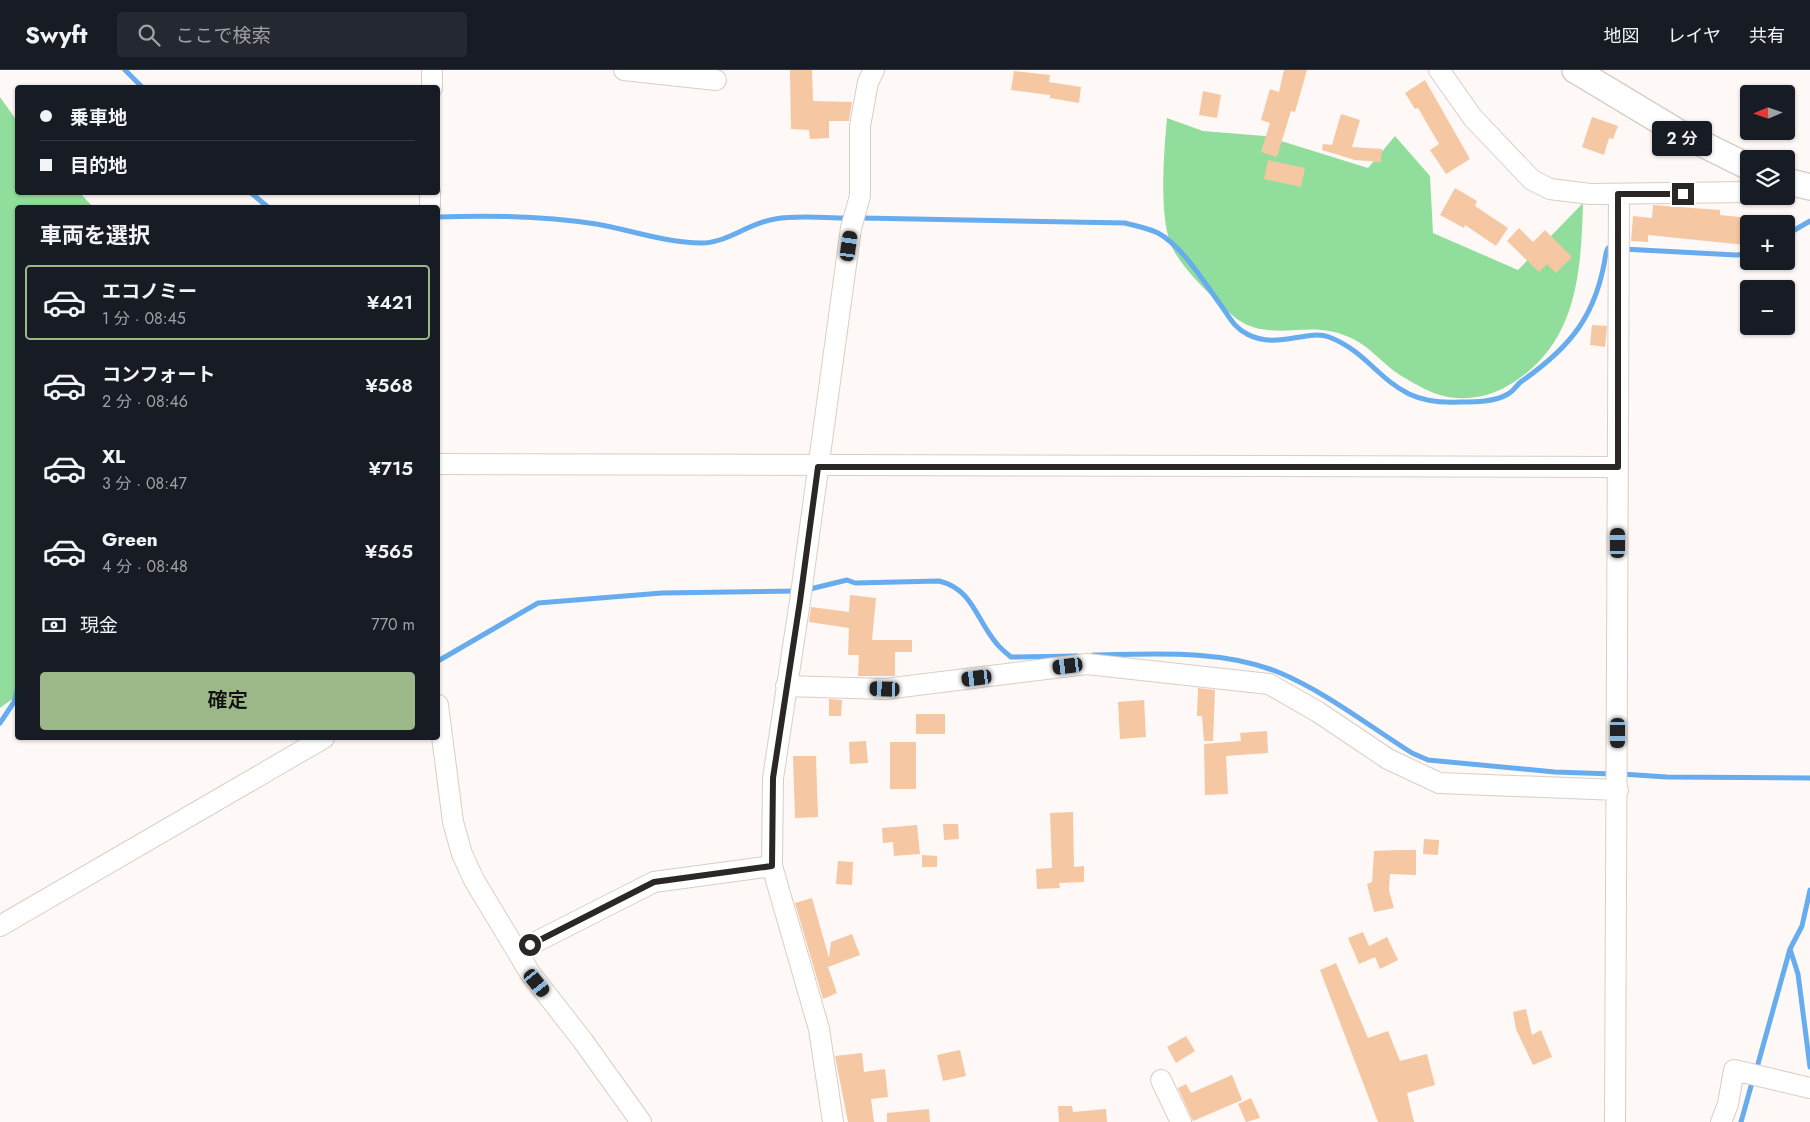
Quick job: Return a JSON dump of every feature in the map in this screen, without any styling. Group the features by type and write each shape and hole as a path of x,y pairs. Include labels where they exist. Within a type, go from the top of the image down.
{"main road":[{"path":"1575,70 1678,132 1740,163"}],"street":[{"path":"432,70 432,85"},
{"path":"624,70 716,80"},
{"path":"832,1122 820,1029 772,866 773,778 800,601 851,228 860,196 860,126 868,82 874,70"},
{"path":"1439,70 1473,118 1532,180 1558,190 1590,194 1740,192"},
{"path":"1616,1122 1618,194"},
{"path":"440,464 818,467 1618,467"},
{"path":"786,686 885,689 1086,664 1269,684 1318,712 1388,759 1439,783 1618,790"},
{"path":"440,721 453,822 462,854 474,880 537,983 583,1040 641,1122"},
{"path":"0,926 321,740"},
{"path":"518,951 654,882 772,866"},
{"path":"1721,1122 1728,1104 1734,1070 1803,1086"},
{"path":"1161,1080 1181,1122"}],"green space":[{"path":"0,97 15,118 15,195 82,195 91,205 15,205 15,697 0,708"},
{"path":"1167,118 1203,131 1265,136 1368,168 1395,136 1430,176 1433,233 1518,270 1583,203 1577,281 1571,306 1562,329 1549,350 1532,369 1509,385 1493,393 1476,397 1458,398 1435,393 1416,384 1394,371 1360,343 1342,334 1318,330 1260,329 1240,321 1203,288 1177,255 1168,237 1163,185"}],"building":[{"path":"790,70 812,70 813,101 852,102 849,121 829,121 829,138 810,139 809,130 791,129"},
{"path":"1284,70 1307,70 1295,112 1291,111 1277,157 1261,152 1270,123 1261,120 1270,89 1279,92"},
{"path":"1014,71 1050,75 1049,82 1081,87 1079,103 1050,98 1050,95 1011,90"},
{"path":"1425,80 1470,159 1446,174 1430,150 1439,144 1418,108 1415,109 1405,93"},
{"path":"1203,91 1221,95 1217,118 1199,115"},
{"path":"1341,114 1360,120 1352,147 1382,149 1381,162 1355,160 1322,150 1323,144 1332,145"},
{"path":"1592,117 1618,126 1613,139 1609,138 1604,155 1582,147"},
{"path":"1268,160 1305,168 1301,187 1264,179"},
{"path":"1455,188 1477,201 1475,206 1508,228 1496,246 1465,225 1464,228 1440,215"},
{"path":"1653,205 1720,210 1720,215 1740,217 1740,244 1648,235 1648,242 1631,241 1633,216 1652,218"},
{"path":"1519,228 1533,242 1545,230 1572,257 1556,273 1547,264 1539,272 1507,241"},
{"path":"1592,325 1607,326 1605,347 1590,345"},
{"path":"850,595 876,598 872,640 912,640 912,652 895,652 895,676 858,676 859,655 848,655 849,628 809,622 811,607 849,612"},
{"path":"1198,688 1215,690 1213,741 1204,741 1202,716 1197,716"},
{"path":"829,699 842,700 841,716 829,716"},
{"path":"1144,700 1146,737 1120,739 1118,702"},
{"path":"916,714 945,714 945,734 916,734"},
{"path":"1267,731 1268,753 1226,756 1228,794 1205,795 1204,744 1241,741 1240,733"},
{"path":"866,741 868,763 850,764 849,742"},
{"path":"890,742 916,742 916,789 890,789"},
{"path":"793,756 816,756 818,817 795,818"},
{"path":"1073,812 1074,867 1084,866 1084,882 1059,883 1060,888 1037,889 1036,869 1052,868 1050,813"},
{"path":"943,824 958,824 959,839 944,840"},
{"path":"917,825 920,854 894,856 893,842 883,843 882,828"},
{"path":"1424,839 1439,840 1438,855 1423,854"},
{"path":"1416,850 1416,875 1390,874 1389,890 1394,908 1374,912 1367,884 1372,882 1374,851"},
{"path":"922,855 937,856 937,867 922,867"},
{"path":"838,861 853,862 852,885 836,884"},
{"path":"812,898 829,958 831,942 852,934 860,955 828,967 837,993 823,999 795,903"},
{"path":"1363,932 1369,946 1387,937 1398,960 1380,969 1375,957 1359,964 1348,938"},
{"path":"1336,963 1368,1038 1388,1031 1400,1061 1427,1054 1435,1085 1407,1093 1414,1122 1378,1122 1320,970"},
{"path":"1526,1009 1532,1035 1541,1030 1552,1057 1533,1065 1516,1029 1513,1012"},
{"path":"1186,1036 1195,1051 1176,1063 1167,1047"},
{"path":"960,1050 966,1076 943,1081 937,1055"},
{"path":"862,1053 864,1072 885,1069 888,1097 871,1099 874,1122 848,1122 835,1056"},
{"path":"1232,1075 1242,1100 1193,1121 1178,1088 1186,1084 1191,1093"},
{"path":"1251,1098 1260,1118 1246,1122 1238,1104"},
{"path":"1058,1106 1072,1106 1073,1112 1106,1109 1107,1122 1059,1122"},
{"path":"929,1109 930,1122 887,1122 887,1113"}],"waterway":[{"path":"125,70 140,85"},
{"path":"254,195 265,205"},
{"path":"440,217 497,216 557,219 596,224 662,239 701,243 720,240 756,224 775,219 802,217 847,218"},
{"path":"862,218 1125,223 1146,228 1158,233 1176,246 1200,275 1232,321 1247,334 1269,340 1311,335 1329,337 1362,357 1398,388 1415,397 1447,402 1485,401 1503,397 1555,355 1579,327 1589,311 1602,275 1608,248 1614,249"},
{"path":"1795,230 1810,221"},
{"path":"1623,249 1740,255"},
{"path":"806,590 847,580 855,583 939,581 950,585 967,598 990,635 1000,648 1011,657 1077,656"},
{"path":"440,660 538,603 662,593 798,591"},
{"path":"1093,655 1187,654 1210,656 1256,665 1278,672 1313,689 1412,753 1428,760 1555,772 1613,774"},
{"path":"0,723 15,698"},
{"path":"1621,774 1667,777 1810,778"},
{"path":"1756,1071 1790,949 1802,926 1810,890"},
{"path":"1790,949 1798,974 1810,1067"},
{"path":"1741,1122 1753,1079"}],"route":[{"path":"530,945 654,882 772,866 773,778 818,467 1618,467 1618,194 1683,194"}]}
